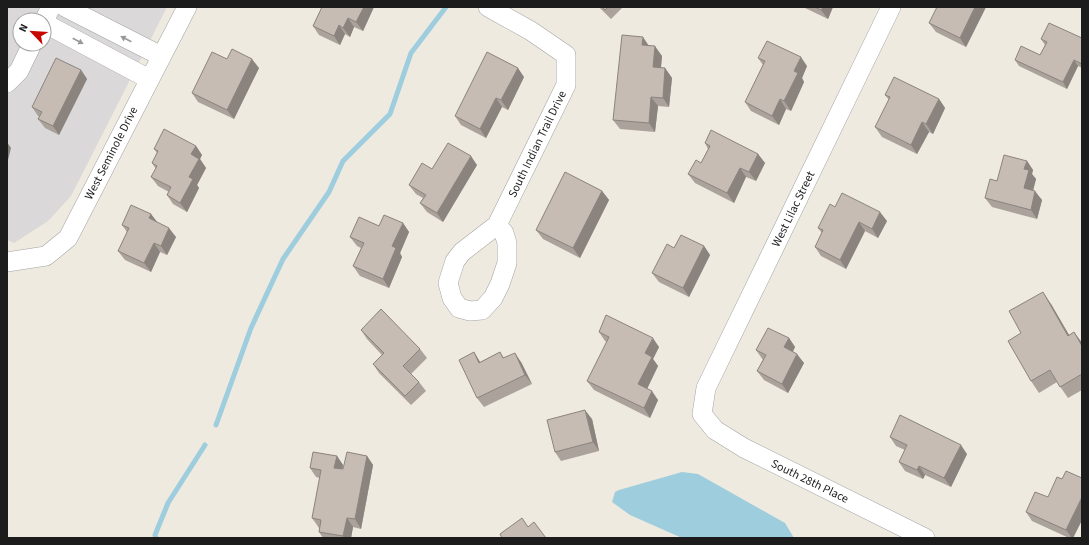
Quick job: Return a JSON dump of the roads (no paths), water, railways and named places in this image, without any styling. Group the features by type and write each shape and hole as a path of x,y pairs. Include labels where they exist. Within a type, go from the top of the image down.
{"street":[{"path":"65,7 161,56"},
{"name":"West Seminole Drive","path":"7,262 46,256 68,238 186,7"},
{"name":"South Indian Trail Drive","path":"488,7 531,31 566,55 566,85 497,226"},
{"name":"West Lilac Street","path":"702,414 706,388 891,7"},
{"path":"52,26 149,79"},
{"path":"7,83 19,71 28,52"},
{"name":"South 28th Place","path":"702,414 715,430 744,448 925,538"}],"water":[{"path":"682,472 698,474 785,523 794,538 682,538 630,515 612,502 615,492 619,490"}],"waterway":[{"path":"216,425 251,328 283,259 329,192 343,161 390,114 411,53 446,7"},
{"path":"156,538 155,535 168,503 205,445"}]}
